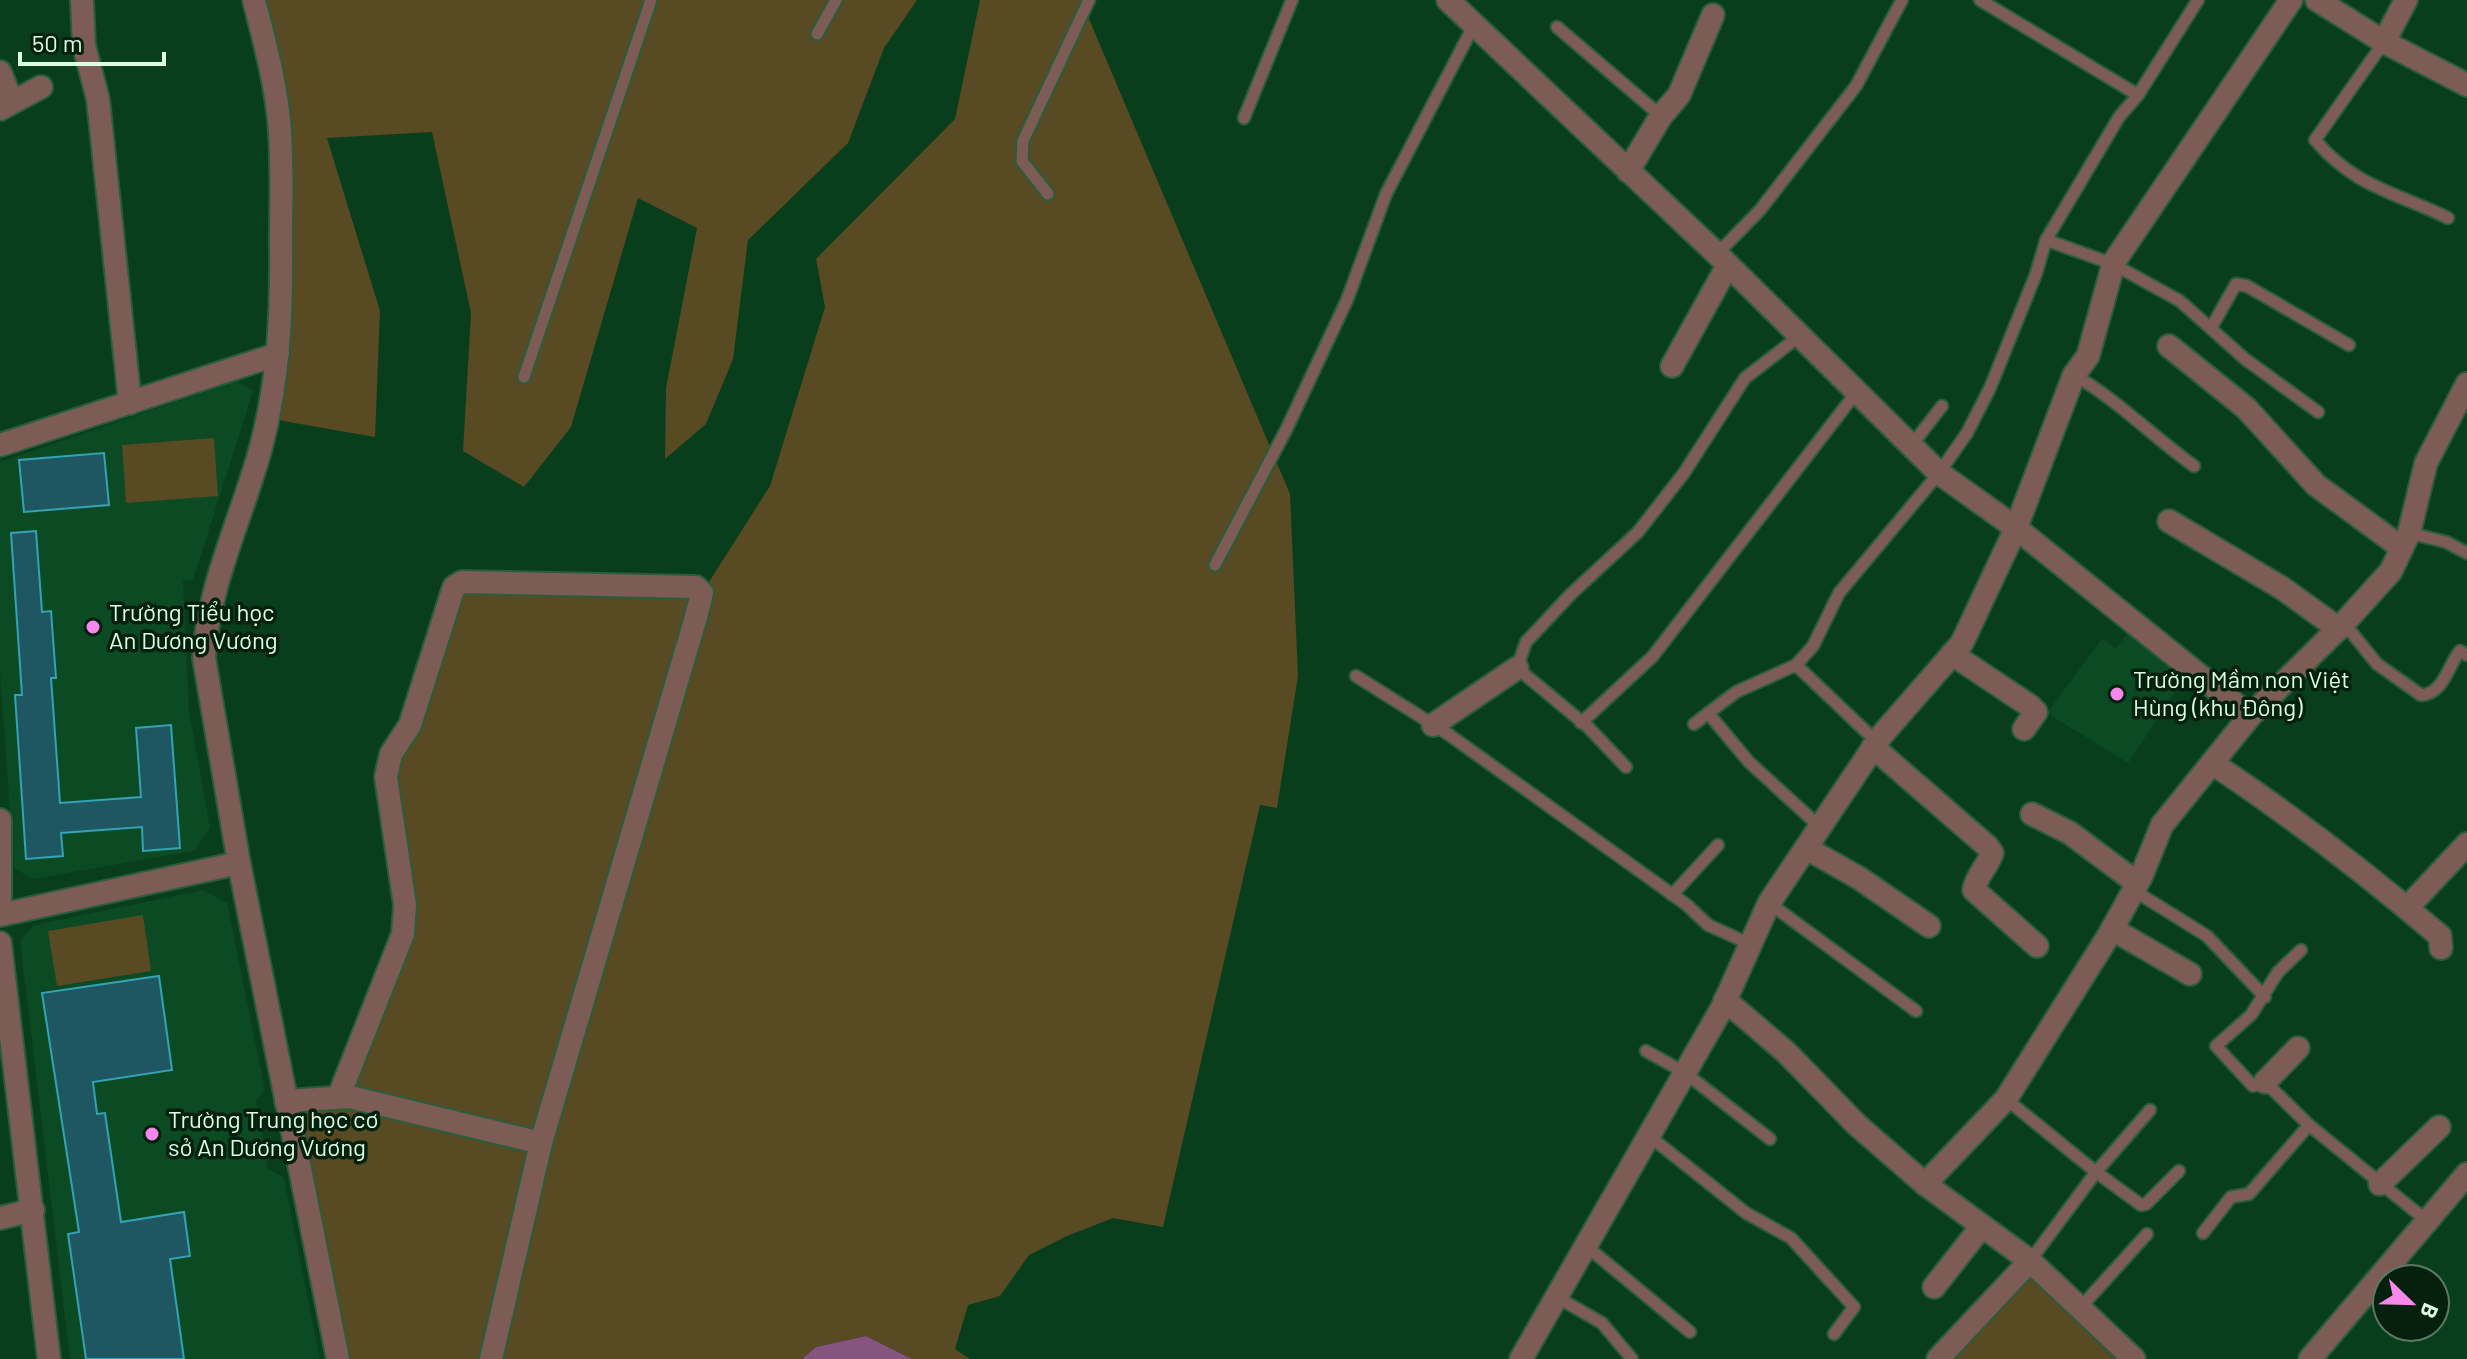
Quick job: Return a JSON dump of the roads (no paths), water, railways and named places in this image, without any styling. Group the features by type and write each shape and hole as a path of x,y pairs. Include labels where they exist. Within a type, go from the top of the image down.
{"street":[{"path":"82,0 84,46 99,114 130,403"},
{"path":"254,0 279,120 282,308 278,354 261,447 214,589 206,626 204,658 239,863 338,1359"},
{"path":"1448,0 1723,260 1855,394 1939,473 2016,528 2250,716"},
{"path":"1521,1359 1725,1000 1769,903 1875,745 1962,643 2016,528 2074,375 2088,356 2113,264 2291,0"},
{"path":"2317,0 2384,42 2467,85"},
{"path":"2384,42 2406,0"},
{"path":"1628,171 1661,116 1679,95 1713,15"},
{"path":"0,72 6,106 41,87"},
{"path":"1672,366 1723,260"},
{"path":"2169,346 2246,408 2316,485 2406,540"},
{"path":"0,445 278,354"},
{"path":"1925,1184 2006,1099 2112,929 2162,825 2250,716 2342,626 2391,571 2406,540 2426,463 2467,384"},
{"path":"2169,521 2342,626"},
{"path":"339,1096 403,934 405,905 386,777 391,754 410,725 454,587 462,582 696,587 702,593 696,617 541,1143 491,1359"},
{"path":"1952,654 2036,712 2024,729"},
{"path":"1433,725 1517,668"},
{"path":"1875,745 1987,846 1992,853 1988,866 1975,882 1974,890 2037,946"},
{"path":"2212,763 2292,816 2407,908 2440,936 2441,948"},
{"path":"2032,814 2070,833 2135,886"},
{"path":"0,820 0,900"},
{"path":"2407,908 2467,844"},
{"path":"1806,848 1859,878 1929,926"},
{"path":"0,915 239,863"},
{"path":"2112,929 2190,974"},
{"path":"0,943 9,1076 33,1210 44,1358"},
{"path":"1725,1000 1925,1184 2030,1261 2134,1359"},
{"path":"2265,1082 2298,1048"},
{"path":"286,1101 339,1096 541,1143"},
{"path":"2380,1184 2439,1127"},
{"path":"2310,1359 2467,1174"},
{"path":"0,1218 33,1210"},
{"path":"1934,1287 1982,1226"},
{"path":"1938,1359 2030,1261"}],"lane":[{"path":"524,377 651,0"},
{"path":"817,34 836,0"},
{"path":"1048,194 1022,161 1023,141 1089,0"},
{"path":"1244,118 1292,0"},
{"path":"1723,260 1856,86 1902,0"},
{"path":"1980,0 2138,95"},
{"path":"1694,724 1736,692 1796,665 1813,646 1839,593 1883,536 1939,473 1967,433 1990,388 2036,274 2046,240 2119,117 2138,95 2198,0"},
{"path":"1215,565 1286,430 1347,300 1386,194 1474,25"},
{"path":"1557,27 1661,116"},
{"path":"2384,42 2315,140 2334,162 2380,192 2448,218"},
{"path":"2046,240 2113,264 2180,301 2245,359 2318,412"},
{"path":"2211,328 2236,284 2247,286 2349,345"},
{"path":"1626,767 1517,668 1526,642 1638,532 1684,473 1745,378 1798,337"},
{"path":"2074,375 2111,396 2154,437 2194,466"},
{"path":"1581,723 1653,656 1855,394"},
{"path":"1911,447 1942,406"},
{"path":"2406,540 2446,542 2467,553"},
{"path":"2342,626 2377,664 2421,695 2428,695 2442,683 2460,651 2467,655"},
{"path":"1796,665 1875,745"},
{"path":"1356,676 1433,725 1672,895 1708,925 1750,944"},
{"path":"1708,713 1749,762 1820,827"},
{"path":"1672,895 1718,845"},
{"path":"2135,886 2207,936 2265,997"},
{"path":"1769,903 1916,1011"},
{"path":"2301,950 2278,972 2251,1015 2216,1046 2253,1086 2265,1082 2309,1125 2427,1221"},
{"path":"1646,1051 1684,1072 1770,1139"},
{"path":"2006,1099 2141,1205 2146,1204 2179,1171"},
{"path":"2030,1261 2096,1172 2110,1160 2150,1110"},
{"path":"2203,1233 2231,1197 2249,1194 2309,1125"},
{"path":"1648,1135 1746,1213 1791,1238 1854,1307 1834,1334"},
{"path":"2080,1308 2147,1234"},
{"path":"1585,1244 1690,1332"},
{"path":"1555,1296 1602,1323 1632,1359"}],"place":[{"name":"Trường Tiểu học An Dương Vương","path":"93,627"},
{"name":"Trường Mầm non Việt Hùng (khu Đông)","path":"2117,694"},
{"name":"Trường Trung học cơ sở An Dương Vương","path":"152,1134"}]}
